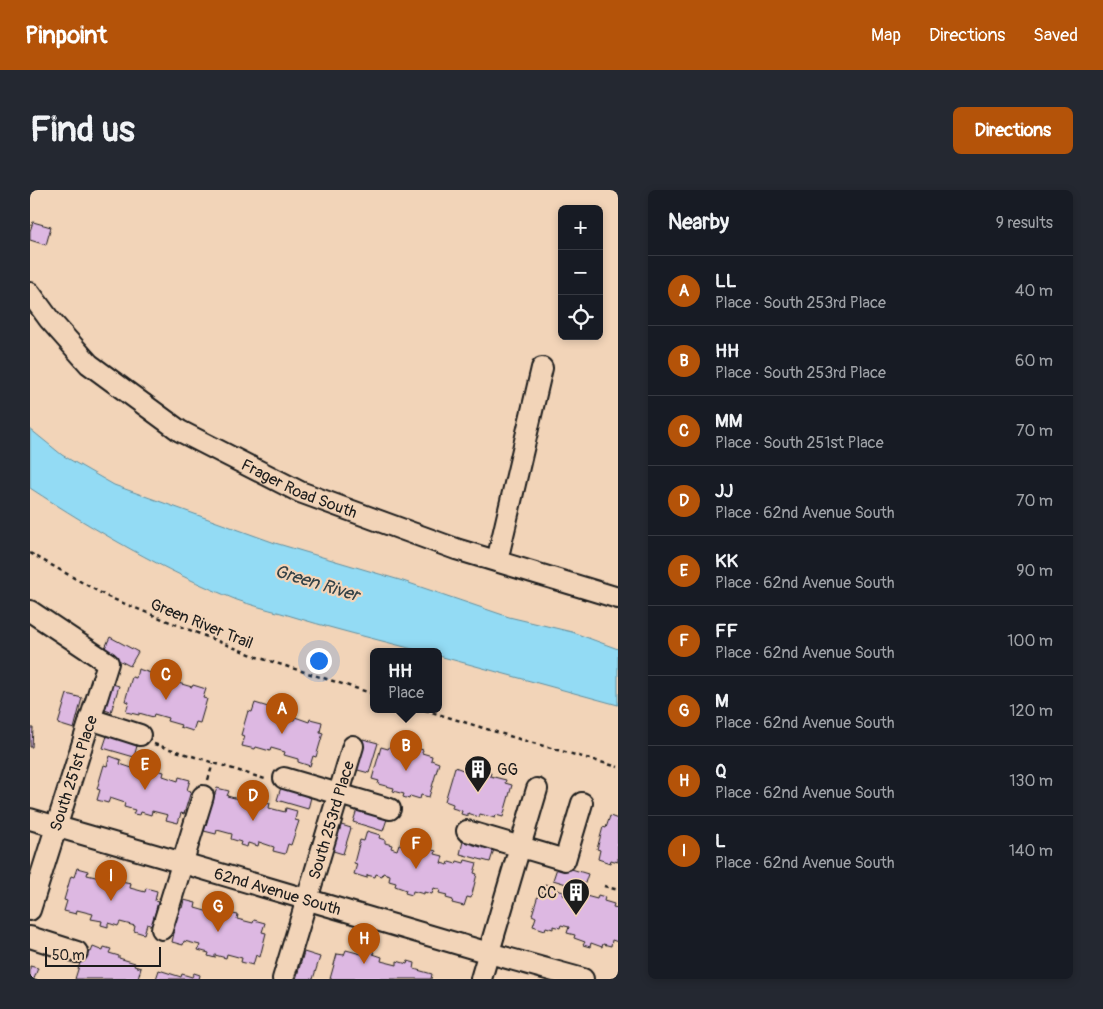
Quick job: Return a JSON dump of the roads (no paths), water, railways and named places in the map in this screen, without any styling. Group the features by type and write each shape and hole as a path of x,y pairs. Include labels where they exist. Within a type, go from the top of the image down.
{"street":[{"name":"Frager Road South","path":"30,293 49,319 90,364 180,431 300,492 456,549 618,598"},
{"path":"497,561 542,368"},
{"name":"South 251st Place","path":"30,611 108,664 30,910"},
{"path":"90,719 140,735"},
{"name":"South 253rd Place","path":"283,979 353,746"},
{"path":"284,778 390,809"},
{"path":"481,979 538,789"},
{"path":"162,929 203,796"},
{"path":"467,831 565,860 582,803"},
{"name":"62nd Avenue South","path":"30,819 583,979"},
{"path":"30,937 77,952"}],"water":[{"name":"Green River","path":"30,429 62,455 114,485 275,543 403,581 509,617 572,632 618,649 618,705 442,657 442,648 408,648 334,629 237,600 183,576 105,535 30,488"}],"place":[{"name":"MM","path":"166,700"},
{"name":"LL","path":"282,734"},
{"name":"HH","path":"406,771"},
{"name":"KK","path":"145,790"},
{"name":"GG","path":"478,793"},
{"name":"JJ","path":"253,821"},
{"name":"FF","path":"416,869"},
{"name":"L","path":"111,901"},
{"name":"CC","path":"576,916"},
{"name":"M","path":"218,932"},
{"name":"Q","path":"364,964"}]}
